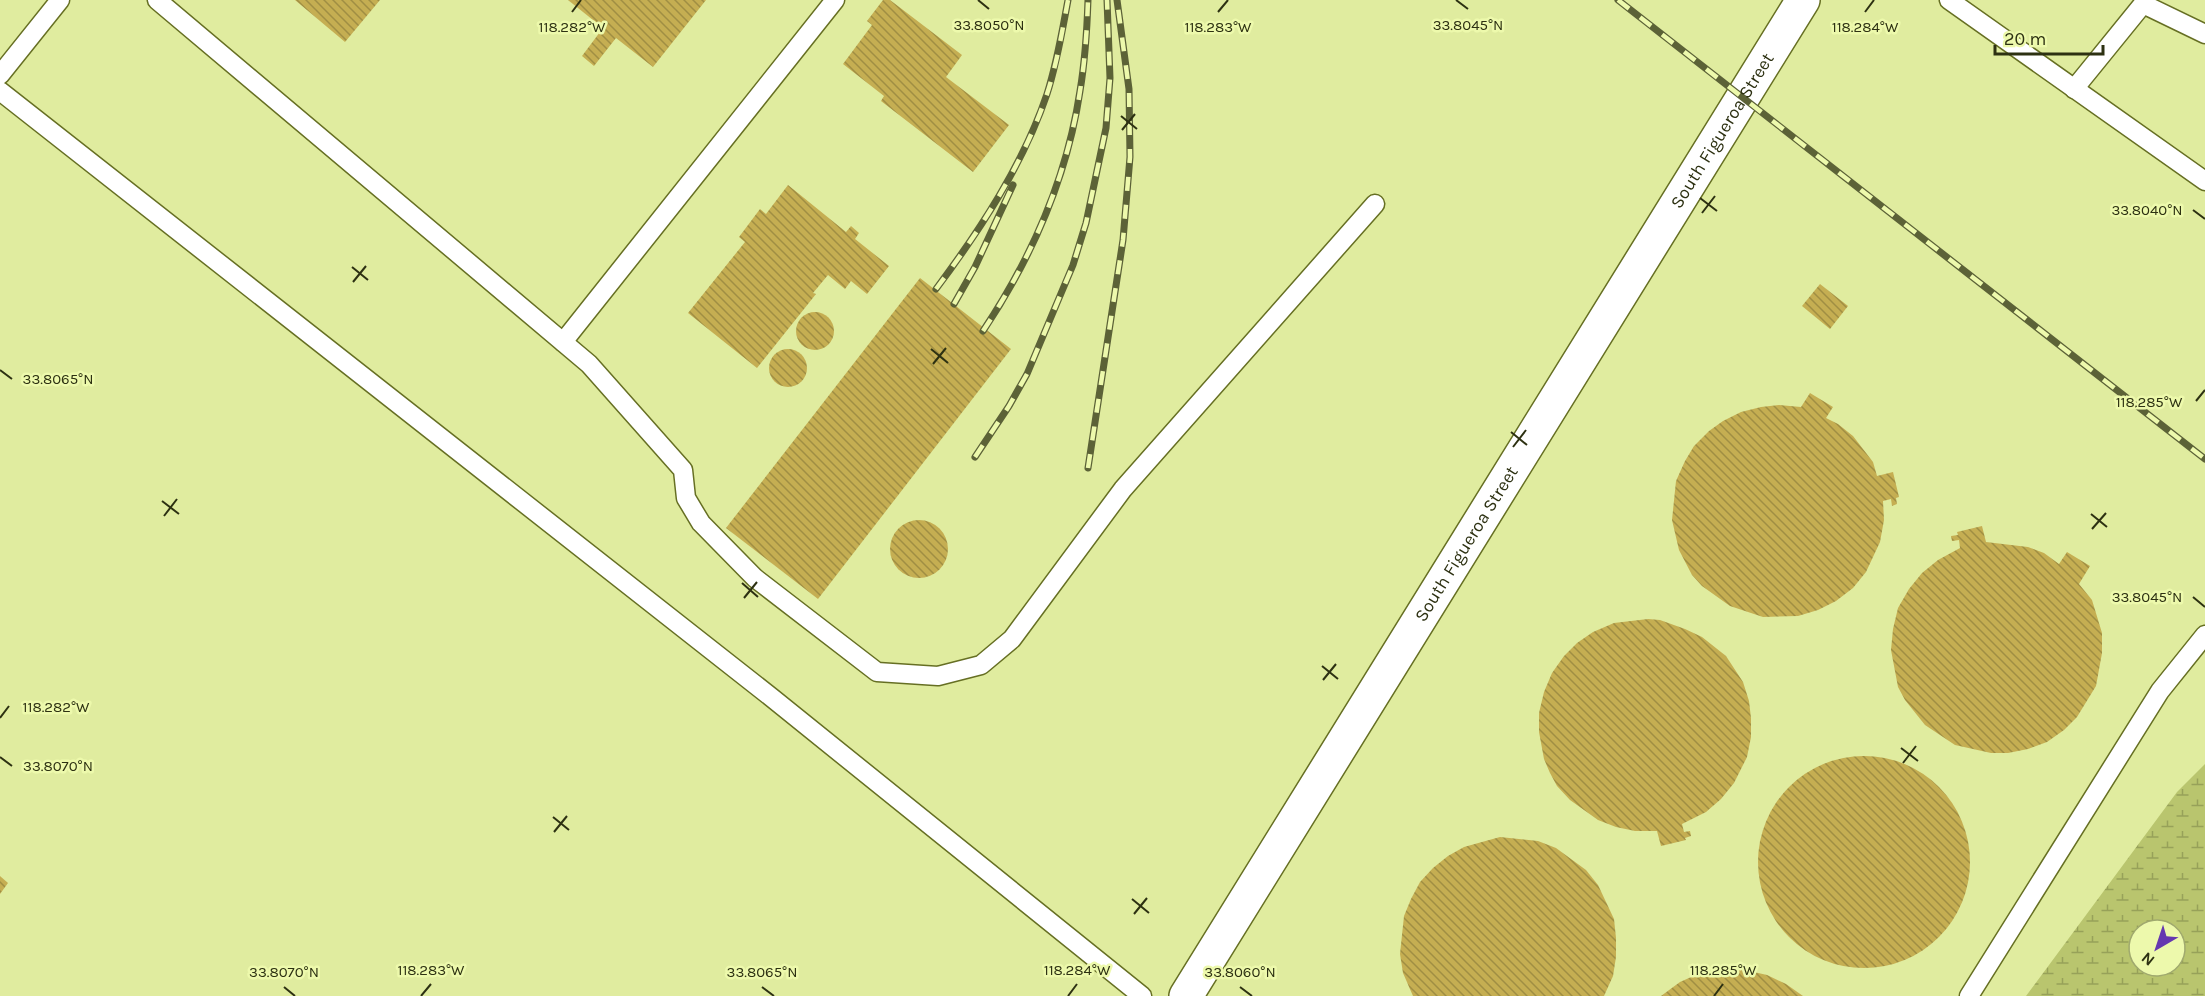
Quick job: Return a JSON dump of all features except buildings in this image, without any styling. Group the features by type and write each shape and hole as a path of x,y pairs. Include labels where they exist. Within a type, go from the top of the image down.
{"main road":[{"name":"South Figueroa Street","path":"1186,996 1803,0"}],"lane":[{"path":"0,75 60,0"},
{"path":"157,0 589,364 683,470 686,498 701,523 755,578 877,672 938,675 981,665 1012,639 1124,489 1375,204"},
{"path":"563,342 835,0"},
{"path":"1949,0 2205,181"},
{"path":"2074,89 2143,4 2205,34"},
{"path":"0,91 771,697 1143,996"},
{"path":"1969,996 2160,691 2205,635"}],"green space":[{"path":"2205,764 2205,996 2026,996 2177,792"}],"railway":[{"path":"936,289 969,244 1026,146 1051,82 1068,0"},
{"path":"983,331 1017,275 1045,217 1066,155 1080,91 1086,46 1088,0"},
{"path":"975,457 1027,374 1073,265 1086,223 1106,128 1110,78 1107,0"},
{"path":"1088,468 1123,240 1130,157 1129,89 1117,0"},
{"path":"1618,0 2205,459"},
{"path":"954,304 975,267 1013,185"}]}
